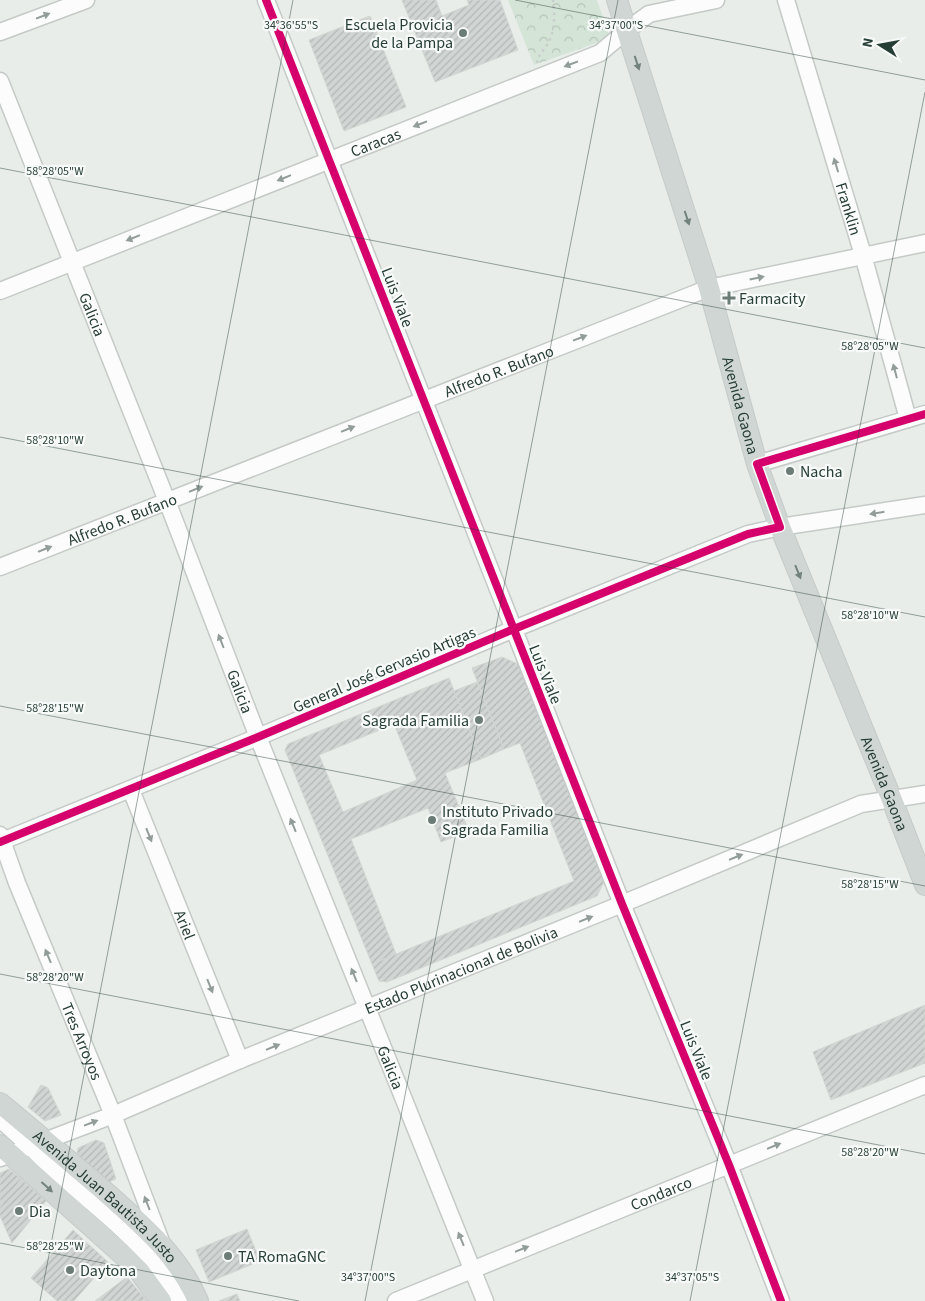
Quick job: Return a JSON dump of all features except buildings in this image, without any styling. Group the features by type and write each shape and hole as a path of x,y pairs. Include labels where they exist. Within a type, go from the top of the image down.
{"main road":[{"name":"Avenida Gaona","path":"617,0 709,288 758,464 780,527 925,885"},
{"name":"Avenida Juan Bautista Justo","path":"0,1103 38,1143 140,1223 180,1268 198,1301"},
{"name":"Avenida Juan Bautista Justo","path":"4,1153 122,1254 139,1271 161,1301"}],"street":[{"path":"0,32 86,0"},
{"name":"Luis Viale","path":"266,0 622,904 729,1164 782,1301"},
{"name":"Caracas","path":"0,292 329,159 600,53 627,30 650,14 675,4 716,0"},
{"name":"Franklin","path":"786,0 863,255 908,418"},
{"name":"Galicia","path":"0,81 167,500 258,737 485,1301"},
{"name":"Alfredo R. Bufano","path":"0,567 709,288 925,243"},
{"path":"758,464 925,414"},
{"name":"General José Gervasio Artigas","path":"1,839 131,790 514,629 748,534 780,527 925,505"},
{"name":"Ariel","path":"131,790 240,1060"},
{"name":"Estado Plurinacional de Bolivia","path":"4,1153 38,1143 114,1114 240,1060 861,804 925,794"},
{"name":"Tres Arroyos","path":"1,839 17,883 114,1114 164,1248"},
{"name":"Condarco","path":"396,1301 925,1085"},
{"path":"0,1119 38,1143 50,1168 144,1249 168,1280 180,1301"}],"path":[{"path":"540,77 536,62 552,36 554,0"}],"green space":[{"path":"508,0 597,0 610,38 534,65"}],"cycle path":[{"path":"266,0 622,904 729,1165 781,1301"},
{"path":"0,842 748,534 780,527 757,464 925,414"}],"place":[{"name":"Escuela Provicia de la Pampa","path":"463,33"},
{"name":"Farmacity","path":"729,298"},
{"name":"Nacha","path":"790,471"},
{"name":"Sagrada Familia","path":"479,720"},
{"name":"Instituto Privado Sagrada Familia","path":"432,820"},
{"name":"Dia","path":"19,1211"},
{"name":"TA RomaGNC","path":"228,1256"},
{"name":"Daytona","path":"70,1270"}]}
